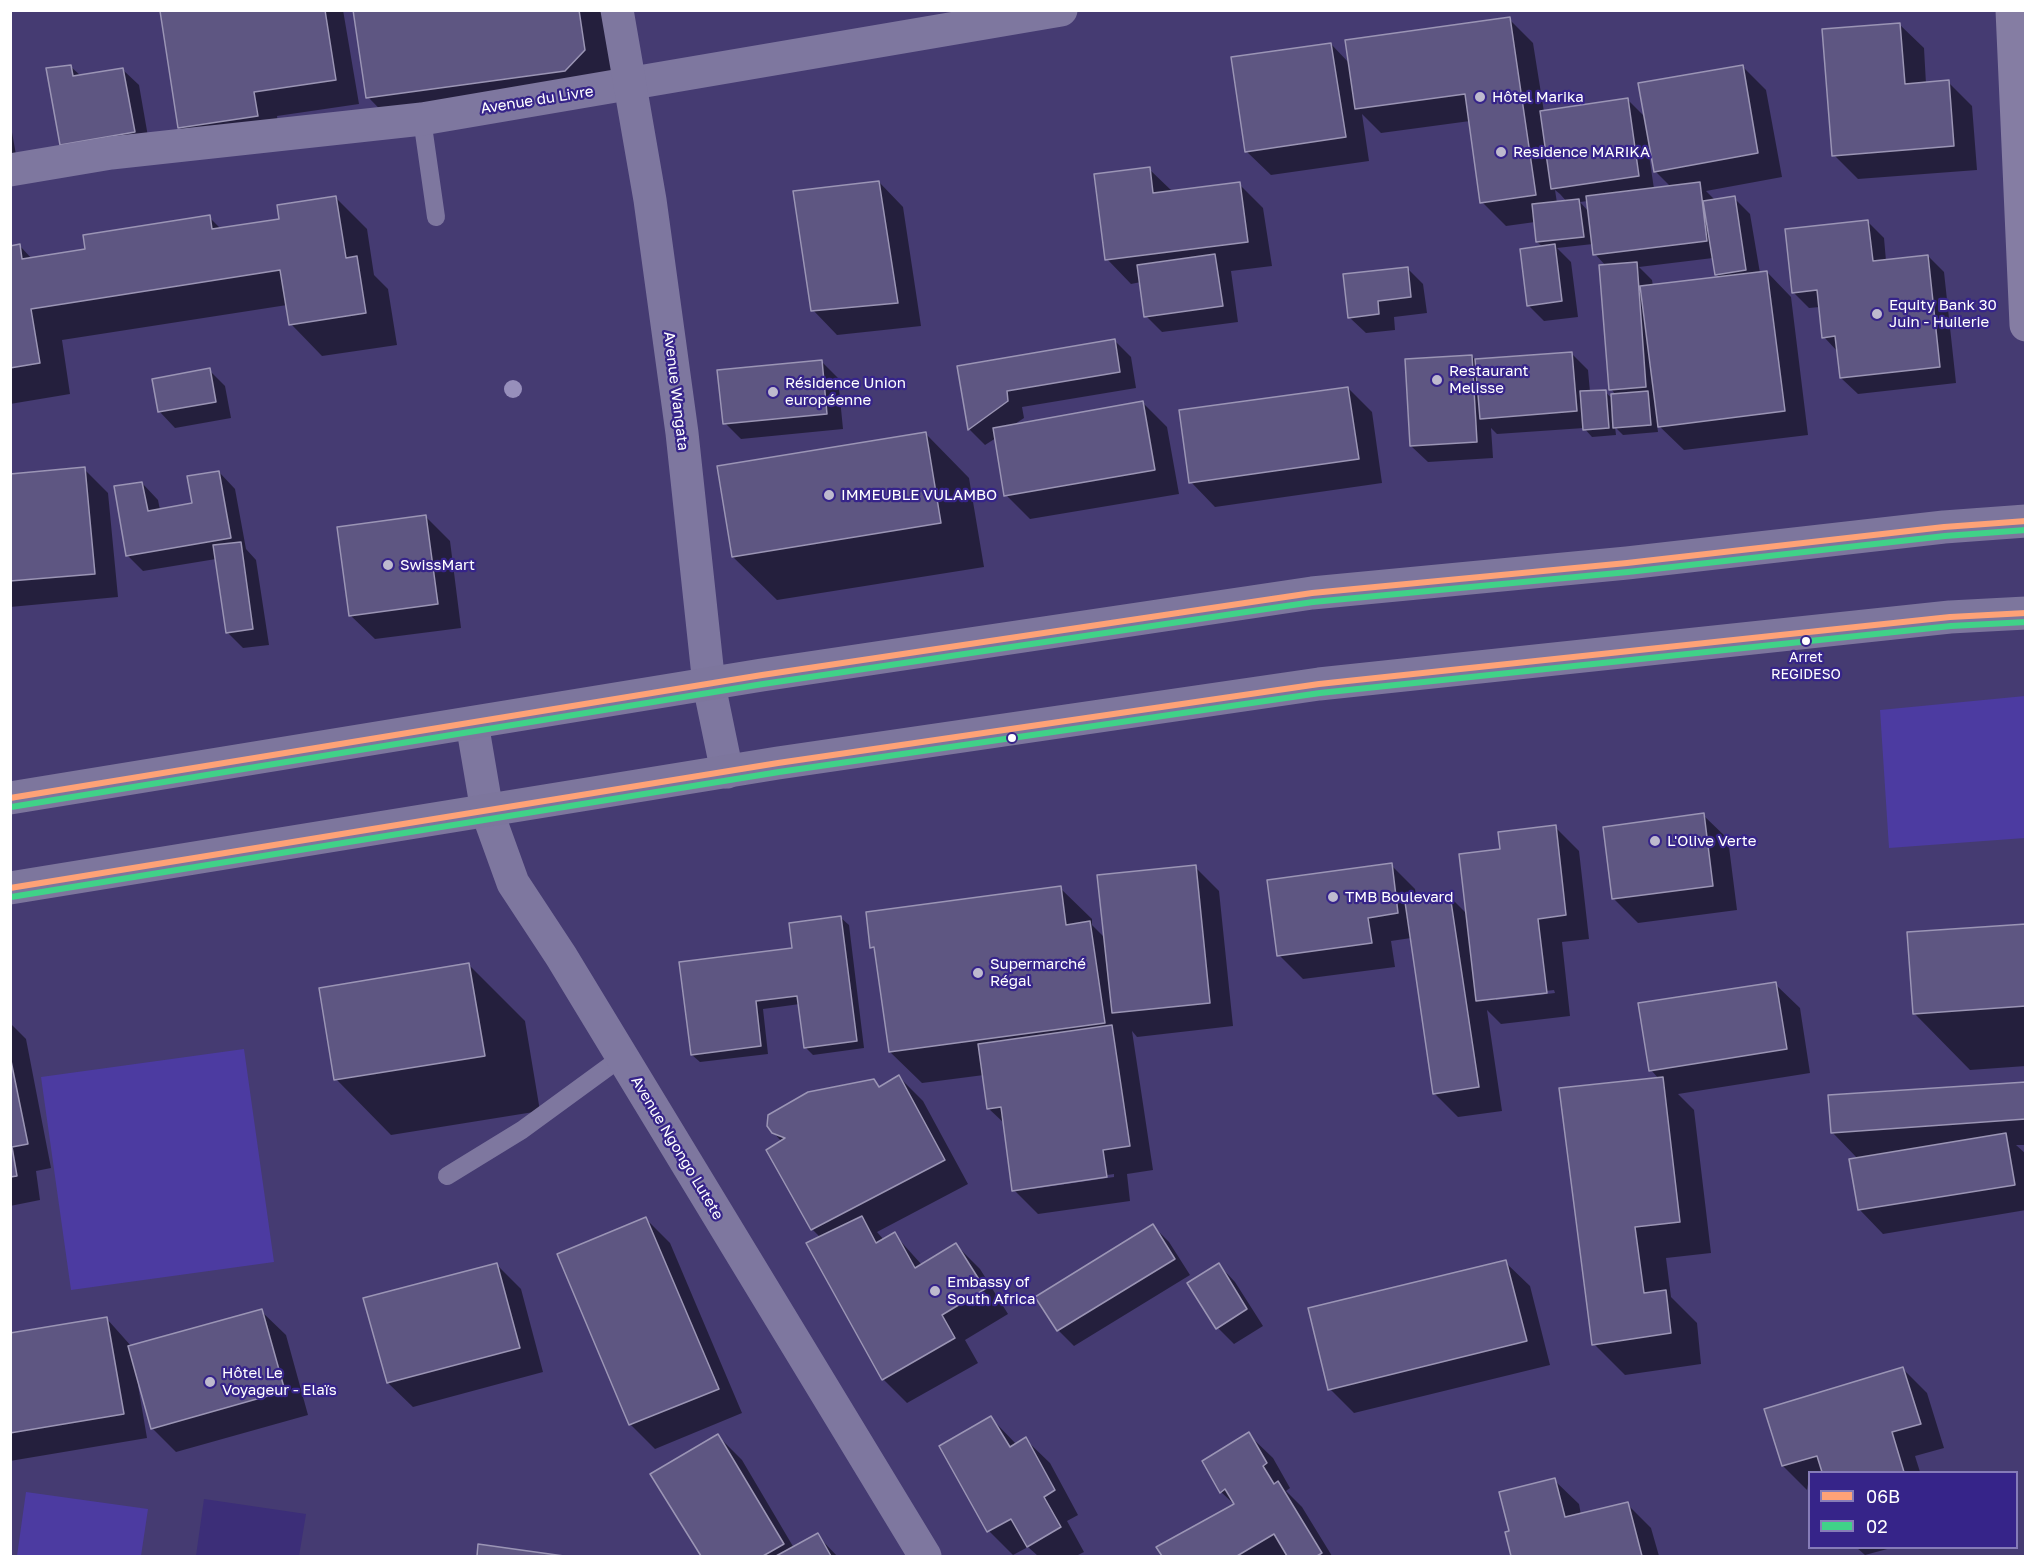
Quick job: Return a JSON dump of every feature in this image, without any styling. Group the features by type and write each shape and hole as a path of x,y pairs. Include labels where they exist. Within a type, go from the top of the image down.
{"main road":[{"path":"2012,10 2024,211 2025,325"},
{"path":"10,798 710,685 1312,593 1639,561 1944,527 2025,521"},
{"path":"10,888 727,772 1319,684 1950,617 2025,613"}],"street":[{"name":"Avenue Wangata","path":"617,10 650,200 682,433 710,685 727,772"},
{"name":"Avenue du Livre","path":"10,170 111,153 422,119 1061,10"},
{"name":"Avenue Ngongo Lutete","path":"472,723 487,811 513,883 622,1057 925,1557"}],"lane":[{"path":"422,119 436,217"},
{"path":"447,1176 522,1130 622,1057"}],"shaded area":[{"path":"2025,696 2025,838 1889,848 1880,710"},
{"path":"244,1049 274,1262 71,1290 41,1077"},
{"path":"26,1492 148,1509 141,1556 17,1556"},
{"path":"204,1499 306,1514 299,1556 196,1556"}],"building":[{"path":"325,10 336,80 254,92 258,116 178,128 160,11"},
{"path":"353,10 579,10 585,50 565,71 366,98"},
{"name":"Residence MARIKA","path":"1510,17 1536,195 1480,203 1465,94 1355,109 1345,40"},
{"path":"1900,23 1905,84 1949,80 1954,146 1832,156 1822,29"},
{"path":"1331,43 1346,137 1245,152 1231,57"},
{"path":"71,65 73,76 123,68 135,132 60,145 46,68"},
{"path":"1743,65 1758,153 1654,172 1638,83"},
{"path":"1628,98 1639,176 1551,189 1540,111"},
{"path":"1150,167 1153,193 1240,182 1248,242 1105,260 1094,174"},
{"path":"879,181 898,303 811,311 793,191"},
{"path":"1700,182 1707,241 1593,255 1586,196"},
{"path":"336,196 346,258 357,256 366,313 289,325 280,270 31,309 40,363 10,368 10,246 20,244 22,259 85,249 83,235 210,215 212,229 279,219 277,205"},
{"path":"1735,196 1746,270 1715,275 1703,201"},
{"path":"1579,199 1584,237 1536,242 1532,204"},
{"name":"Equity Bank 30 Juin - Huilerie","path":"1868,220 1873,261 1928,255 1940,367 1840,378 1835,336 1822,338 1817,290 1792,293 1785,229"},
{"path":"1555,244 1562,301 1527,306 1520,249"},
{"path":"1215,254 1223,306 1144,317 1137,265"},
{"path":"1637,262 1646,387 1609,390 1599,265"},
{"path":"1408,267 1411,297 1378,301 1379,314 1348,318 1343,274"},
{"path":"1767,271 1785,411 1658,427 1640,286"},
{"path":"1115,339 1120,372 1007,391 1008,401 968,430 957,366"},
{"path":"1572,352 1577,411 1480,419 1475,359"},
{"path":"1472,355 1477,442 1410,446 1405,359"},
{"name":"Résidence Union européenne","path":"822,360 827,414 723,424 717,370"},
{"path":"210,368 216,402 158,412 152,379"},
{"path":"1348,387 1359,459 1189,483 1179,410"},
{"path":"1606,390 1609,428 1583,430 1580,391"},
{"path":"1648,391 1651,425 1613,428 1611,394"},
{"path":"1143,401 1155,470 1004,496 993,428"},
{"name":"IMMEUBLE VULAMBO","path":"926,432 941,523 732,557 717,466"},
{"path":"85,467 95,574 10,581 10,474"},
{"path":"219,471 231,538 126,556 114,486 142,482 148,511 192,503 187,476"},
{"name":"SwissMart","path":"426,515 438,604 349,616 337,527"},
{"path":"241,542 253,629 226,633 213,545"},
{"path":"1704,813 1713,886 1612,899 1603,827"},
{"path":"1556,825 1566,915 1538,919 1547,993 1476,1001 1459,854 1500,849 1498,832"},
{"name":"TMB Boulevard","path":"1392,863 1398,913 1368,918 1372,943 1277,956 1267,880"},
{"path":"1196,865 1210,1003 1112,1013 1097,875"},
{"path":"1061,886 1066,925 1090,921 1105,1023 889,1052 874,947 870,948 866,912"},
{"path":"1450,895 1479,1087 1433,1094 1405,902"},
{"path":"841,916 857,1041 804,1048 797,996 756,1001 761,1046 691,1055 679,962 792,948 789,923"},
{"path":"2026,924 2026,1006 1913,1014 1907,932"},
{"path":"469,963 485,1056 334,1080 319,988"},
{"path":"1776,982 1787,1049 1649,1071 1638,1003"},
{"path":"1112,1025 1130,1146 1103,1150 1107,1177 1012,1191 1001,1107 987,1109 978,1044"},
{"path":"10,1056 28,1144 12,1147 17,1176 10,1177"},
{"path":"899,1075 945,1160 811,1230 766,1150 785,1138 772,1133 767,1126 768,1115 808,1092 874,1079 879,1087"},
{"path":"1663,1077 1680,1222 1635,1227 1644,1293 1666,1290 1671,1333 1592,1345 1559,1088"},
{"path":"2026,1082 2026,1119 1831,1133 1828,1095"},
{"path":"2006,1133 2015,1185 1858,1210 1849,1159"},
{"path":"862,1216 876,1243 895,1232 915,1268 956,1243 985,1289 942,1315 955,1338 882,1380 806,1243"},
{"path":"646,1217 719,1389 629,1425 557,1254"},
{"path":"1153,1224 1175,1259 1057,1331 1035,1297"},
{"path":"1506,1260 1527,1341 1328,1390 1308,1308"},
{"path":"497,1263 520,1348 387,1383 363,1298"},
{"path":"1219,1263 1247,1309 1216,1329 1187,1283"},
{"path":"262,1309 285,1391 151,1429 128,1346"},
{"path":"107,1317 124,1414 10,1433 10,1333"},
{"path":"1903,1367 1921,1424 1892,1432 1904,1471 1822,1471 1817,1456 1782,1466 1764,1409"},
{"path":"991,1416 1010,1447 1026,1437 1055,1490 1044,1497 1061,1527 1027,1547 1011,1519 987,1532 939,1446"},
{"path":"1249,1432 1267,1463 1263,1466 1274,1484 1278,1481 1322,1553 1317,1556 1287,1556 1274,1534 1237,1556 1162,1556 1156,1547 1234,1504 1225,1489 1220,1493 1202,1461"},
{"path":"718,1434 784,1544 763,1556 701,1556 650,1474"},
{"path":"1555,1478 1565,1517 1628,1502 1642,1556 1511,1556 1505,1532 1509,1531 1499,1492"},
{"path":"818,1533 831,1556 776,1556"},
{"path":"478,1544 564,1556 477,1556"}],"transit line":[{"name":"06B","path":"10,798 762,675 1312,593 1627,563 1944,527 2026,521"},
{"name":"02","path":"11,807 763,684 1313,602 1628,572 1945,536 2026,530"},
{"name":"06B","path":"10,888 778,763 1319,684 1950,617 2026,613"},
{"name":"02","path":"11,897 779,772 1320,693 1951,626 2026,622"}],"place":[{"name":"Hôtel Marika","path":"1480,97"},
{"name":"Residence MARIKA","path":"1501,152"},
{"name":"Equity Bank 30 Juin - Huilerie","path":"1877,314"},
{"name":"Restaurant Melisse","path":"1437,380"},
{"name":"Résidence Union européenne","path":"773,392"},
{"name":"IMMEUBLE VULAMBO","path":"829,495"},
{"name":"SwissMart","path":"388,565"},
{"name":"Arret REGIDESO","path":"1806,641"},
{"name":"L'Olive Verte","path":"1655,841"},
{"name":"TMB Boulevard","path":"1333,897"},
{"name":"Supermarché Régal","path":"978,973"},
{"name":"Embassy of South Africa","path":"935,1291"},
{"name":"Hôtel Le Voyageur - Elaïs","path":"210,1382"}]}
